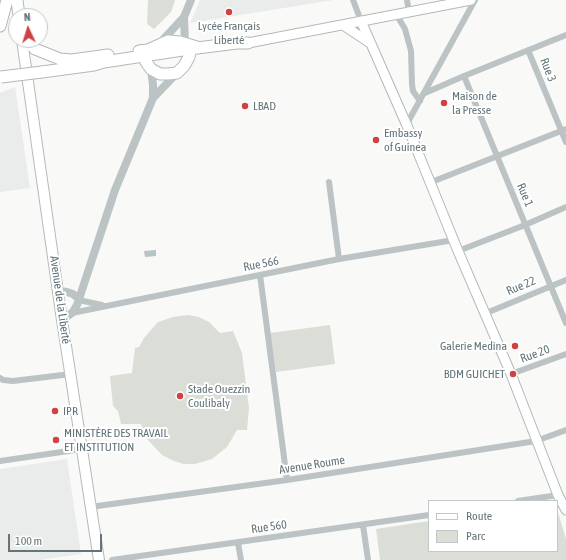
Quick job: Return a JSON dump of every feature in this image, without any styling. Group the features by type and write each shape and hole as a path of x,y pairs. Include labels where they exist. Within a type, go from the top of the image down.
{"highway":[{"path":"0,26 7,0"},
{"path":"34,48 47,55 60,59 72,60 138,52 148,50 168,42 176,41 187,50 237,47 248,43"},
{"path":"1,77 94,65 103,67 148,63 187,50 236,43 248,43"},
{"path":"148,63 160,74 176,73 184,66 187,50"}],"main road":[{"path":"248,43 471,0"},
{"path":"361,21 408,128 429,183 511,374 536,441 563,502"},
{"path":"343,25 367,40 372,46"},
{"name":"Avenue de la Liberté","path":"23,48 62,320 99,560"}],"street":[{"path":"153,98 153,85 148,63 158,46 184,17 191,0"},
{"path":"353,0 361,21"},
{"path":"407,0 409,12"},
{"path":"408,128 409,120 475,0"},
{"path":"396,14 405,29 410,51 413,90 420,101"},
{"path":"184,17 187,50"},
{"path":"425,93 566,35"},
{"name":"Rue 3","path":"528,50 564,130 566,142"},
{"path":"62,320 72,313 77,305 115,190 153,98 176,73"},
{"name":"Rue 1","path":"464,76 566,323"},
{"path":"429,183 564,130"},
{"path":"329,182 339,259"},
{"path":"458,252 566,207"},
{"name":"Rue 566","path":"72,313 339,259 454,240"},
{"path":"260,275 287,480"},
{"name":"Rue 22","path":"484,314 566,280"},
{"path":"59,291 73,294 83,301 104,306"},
{"name":"Rue 20","path":"511,374 566,354"},
{"path":"0,378 3,380 13,381 71,374"},
{"name":"Avenue Roume","path":"90,507 287,480 536,441 566,430"},
{"path":"0,461 82,449"},
{"name":"Rue 560","path":"112,560 428,514"},
{"path":"363,524 368,560"},
{"path":"238,542 241,560"}],"shaded area":[{"name":"Lycée Français Liberté","path":"200,0 334,0 190,23"},
{"path":"15,87 30,188 0,192 0,93"},
{"path":"156,250 156,256 145,257 144,251"},
{"path":"67,459 81,554 40,560 0,560 0,469"}],"green space":[{"path":"148,0 175,0 171,12 154,29 147,24"},
{"name":"Stade Ouezzin Coulibaly","path":"188,315 199,317 209,322 220,333 233,331 242,353 249,408 247,430 237,430 227,447 212,459 195,464 184,464 162,455 145,437 141,424 121,424 118,411 113,406 110,376 132,373 135,348 139,347 144,338 158,322 173,317"},
{"path":"330,325 335,364 276,372 270,333"},
{"path":"558,512 566,539 566,560 380,560 376,529 428,521 428,552 558,552"}],"place":[{"name":"Lycée Français Liberté","path":"229,12"},
{"name":"Maison de la Presse","path":"444,103"},
{"name":"LBAD","path":"245,106"},
{"name":"Embassy of Guinea","path":"376,140"},
{"name":"Galerie Medina","path":"515,346"},
{"name":"BDM GUICHET","path":"513,374"},
{"name":"Stade Ouezzin Coulibaly","path":"180,396"},
{"name":"IPR","path":"55,411"},
{"name":"MINISTÈRE DES TRAVAIL ET INSTITUTION","path":"56,440"}]}
